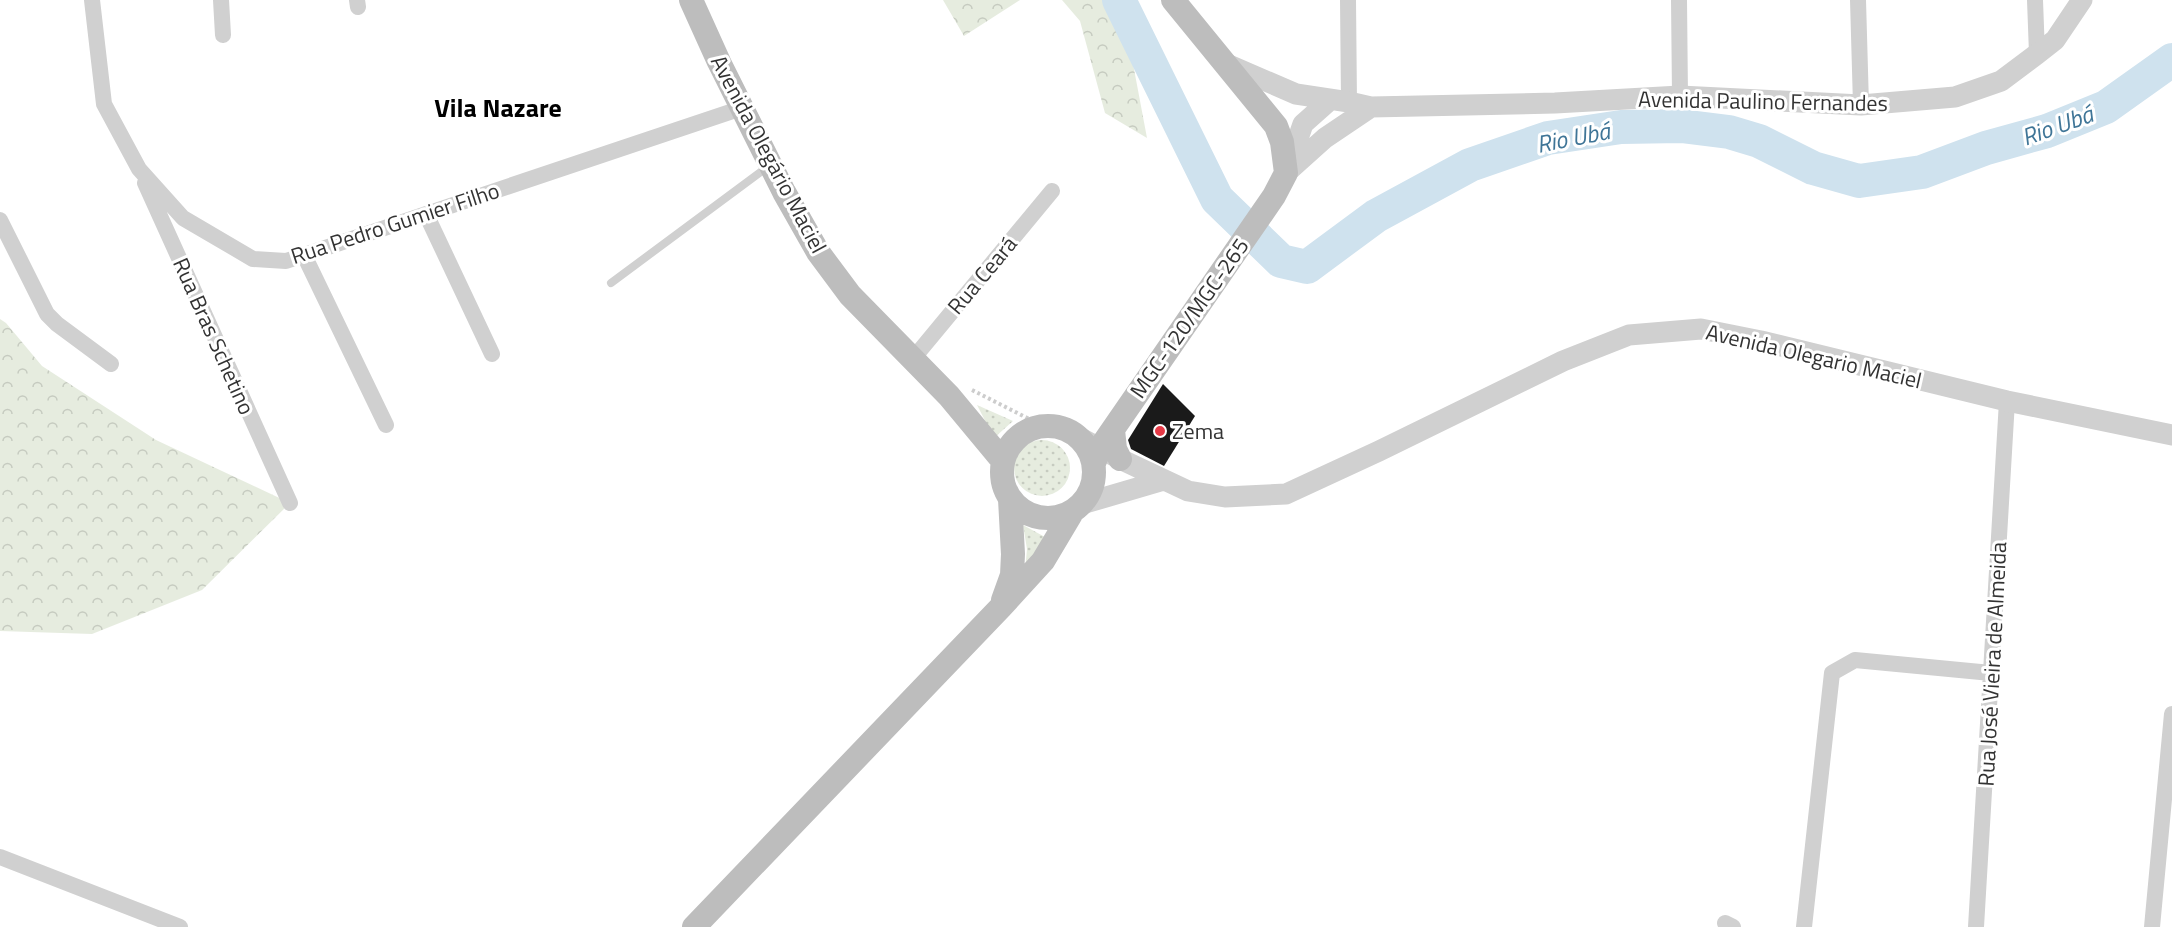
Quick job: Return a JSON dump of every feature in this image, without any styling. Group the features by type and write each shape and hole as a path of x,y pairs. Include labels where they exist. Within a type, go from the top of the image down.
{"main road":[{"name":"Avenida Olegário Maciel","path":"691,0 770,164 818,252 850,295 949,396 1003,461"},
{"name":"Avenida Paulino Fernandes","path":"1173,0 1276,126 1282,142 1286,173"},
{"name":"MGC-120/MGC-265","path":"1098,446 1274,196 1286,173"},
{"path":"694,927 1043,561 1093,484 1098,446 1057,427 1041,426 1015,439 1007,449 1003,461 1004,487 1010,499 1020,510 1048,519 1076,509"},
{"path":"1001,607 1012,575 1010,499"}],"street":[{"name":"Rua Pedro Gumier Filho","path":"92,0 104,104 139,169 183,218 253,260 286,261 742,108"},
{"path":"221,0 223,34"},
{"path":"1286,173 1303,124 1340,101 1348,0"},
{"path":"1680,0 1680,96"},
{"path":"1858,0 1861,105"},
{"path":"2036,0 2037,54"},
{"name":"Avenida Paulino Fernandes","path":"1224,63 1296,94 1371,107 1555,103 1680,96 1861,105 1955,97 2001,81 2055,40 2082,0"},
{"path":"1286,173 1325,138 1371,107"},
{"name":"Rua Bras Schetino","path":"139,169 290,503"},
{"name":"Rua Ceará","path":"912,360 1052,191"},
{"path":"426,214 492,354"},
{"path":"0,220 47,314 57,324 111,363"},
{"path":"304,255 386,425"},
{"name":"Avenida Olegario Maciel","path":"1098,446 1188,491 1226,497 1286,494 1379,452 1563,361 1629,335 1701,329 1761,341 2007,402 2172,435"},
{"name":"Rua José Vieira de Almeida","path":"1976,927 2007,402"},
{"path":"1076,509 1164,480"},
{"path":"1804,927 1832,673 1855,660 1991,673"},
{"path":"2152,927 2172,714"},
{"path":"0,857 180,927"}],"lane":[{"path":"611,283 770,164"}],"path":[{"path":"962,385 1041,426"}],"green space":[{"path":"943,0 1020,0 964,36"},
{"path":"1062,0 1121,0 1147,138 1105,113 1080,21"},
{"path":"0,319 6,323 42,366 156,440 290,503 202,590 92,634 0,631"},
{"path":"977,405 1013,421 994,438"},
{"path":"1042,440 1053,442 1062,448 1068,457 1070,468 1068,479 1062,488 1053,494 1042,496 1031,494 1022,488 1016,479 1014,468 1016,457 1022,448 1031,442"},
{"path":"1023,525 1045,537 1025,571 1027,549"}],"building":[{"name":"Zema","path":"1163,384 1195,416 1164,466 1131,449 1128,440"}],"waterway":[{"name":"Rio Ubá","path":"1119,0 1217,199 1281,261 1307,267 1376,216 1470,165 1548,138 1621,127 1681,126 1729,132 1759,141 1813,168 1859,181 1922,172 1986,148 2047,131 2106,107 2172,60"}],"place":[{"name":"Zema","path":"1160,431"}],"district":[{"name":"Vila Nazare","path":"498,107"}]}
